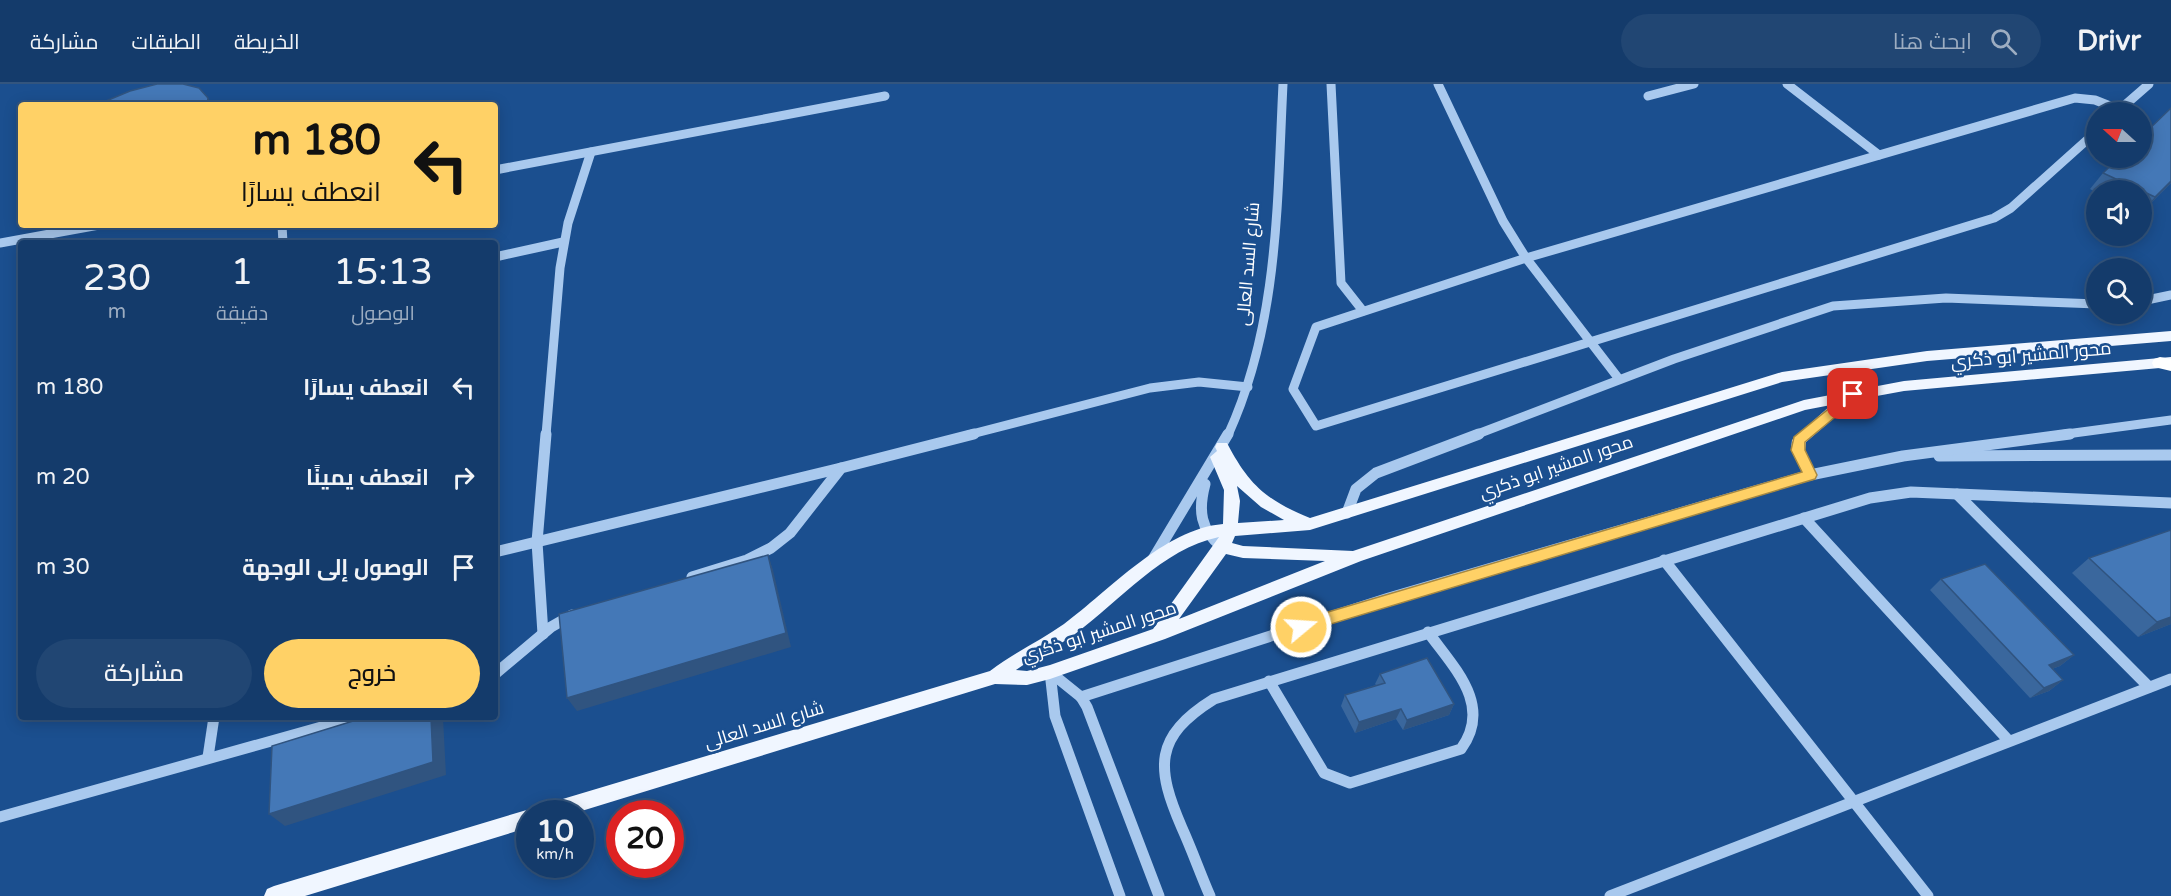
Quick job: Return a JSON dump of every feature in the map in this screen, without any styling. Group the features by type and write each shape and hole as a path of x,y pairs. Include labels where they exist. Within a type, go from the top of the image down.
{"main road":[{"name":"محور المشير ابو ذكري","path":"995,677 1017,660 1068,630 1175,546 1205,534 1310,524 1782,377 1833,367 1888,361 2171,336"},
{"name":"محور المشير ابو ذكري","path":"995,677 1027,678 1050,672 1158,634 1356,556 1757,419 1853,394 1904,386 2167,364"},
{"path":"1810,475 1798,450 1799,440 1853,394"},
{"path":"1220,452 1233,472 1250,491 1278,510 1310,524"},
{"path":"1158,634 1222,547 1230,531 1233,492 1220,452"},
{"path":"1222,547 1243,552 1356,556"},
{"name":"شارع السد العالى","path":"589,800 995,677"},
{"path":"282,895 516,822"}],"street":[{"name":"شارع السد العالى","path":"1148,567 1209,472 1248,387 1269,307 1283,84"},
{"path":"1331,84 1341,283 1363,311"},
{"path":"1438,84 1503,221 1527,258 1619,379"},
{"path":"1648,96 1694,84"},
{"path":"1787,84 1879,155"},
{"path":"2129,102 2149,84"},
{"path":"498,169 885,96"},
{"path":"2086,140 2002,215 1316,426 1293,389 1316,327 1527,258 2075,98 2099,102"},
{"path":"543,634 537,542 563,242 591,152"},
{"path":"0,243 82,228"},
{"path":"498,256 563,242"},
{"path":"2152,299 2171,295"},
{"path":"1347,513 1356,489 1376,473 1619,379 1833,306 1946,298 2086,304"},
{"path":"498,551 841,468 1150,388 1199,382 1248,387"},
{"path":"1081,697 1389,598 1810,475 1903,456 2171,420"},
{"path":"1903,456 2171,455"},
{"path":"681,580 747,560 771,548 789,534 841,468"},
{"name":"شارع السد العالى","path":"1205,534 1200,517 1200,501 1209,472"},
{"path":"1210,896 1165,787 1163,764 1169,744 1180,724 1195,709 1214,699 1664,560 1891,494 1957,494 2171,503"},
{"path":"1957,494 2149,687"},
{"path":"1804,518 2009,741"},
{"path":"1205,534 1222,547"},
{"path":"1664,560 1928,896"},
{"path":"498,672 561,620 581,611"},
{"path":"1269,681 1324,773 1337,780 1350,783 1461,749 1473,737 1477,717 1471,696 1428,633"},
{"path":"1050,672 1081,697 1087,707 1160,896"},
{"path":"1050,672 1055,716 1120,896"},
{"path":"1610,896 2171,679"},
{"path":"208,757 214,720"},
{"path":"0,817 346,720"}],"building":[{"path":"157,84 183,84 199,88 208,98 207,102 105,102 130,91"},
{"path":"2171,108 2171,181 2155,197 2152,196 2152,180 2118,180 2103,173 2108,168 2152,168 2152,126"},
{"path":"2171,530 2171,617 2157,622 2089,558"},
{"path":"768,555 786,633 567,698 559,614"},
{"path":"1985,564 2074,655 2049,665 2063,680 2044,688 1941,579"},
{"path":"1427,658 1454,704 1407,720 1401,709 1359,722 1345,695 1385,683 1380,674"},
{"path":"356,720 431,720 433,762 269,814 272,746"}],"route":[{"path":"1301,627 1389,598 1810,475 1798,450 1799,440 1810,428 1853,394"}]}
